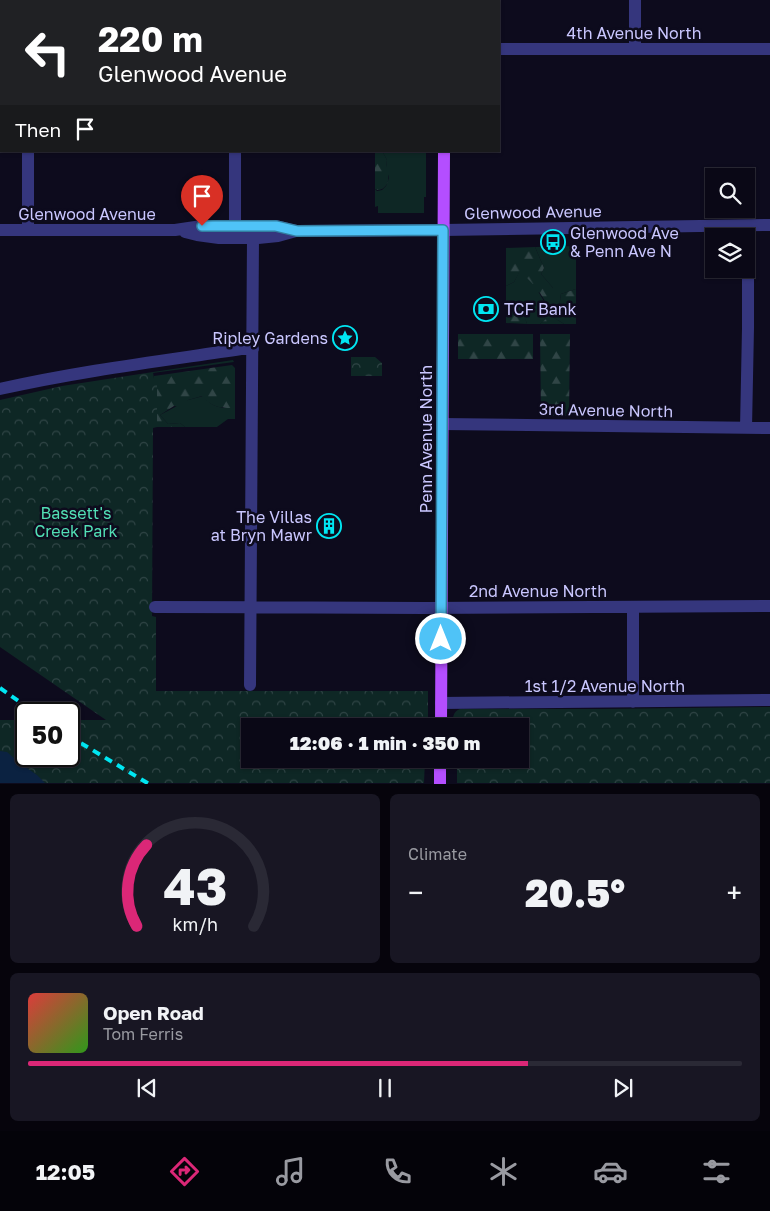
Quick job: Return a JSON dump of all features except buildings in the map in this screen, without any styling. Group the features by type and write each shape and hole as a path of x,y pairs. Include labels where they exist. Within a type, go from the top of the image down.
{"main road":[{"name":"Penn Avenue North","path":"441,718 444,152"},
{"path":"440,768 440,784"}],"street":[{"path":"635,0 635,49"},
{"name":"4th Avenue North","path":"500,49 770,49"},
{"path":"28,152 28,230"},
{"path":"235,152 235,226"},
{"name":"Glenwood Avenue","path":"0,230 175,230 202,226 276,226 297,231 770,225"},
{"path":"746,428 748,226"},
{"name":"Glenwood Avenue","path":"175,230 220,238 278,236 297,231"},
{"path":"250,685 253,238"},
{"path":"0,389 44,379 155,361 253,349"},
{"name":"3rd Avenue North","path":"442,424 770,428"},
{"name":"2nd Avenue North","path":"155,607 770,606"},
{"path":"633,607 633,702"},
{"name":"1st 1/2 Avenue North","path":"441,703 770,700"}],"green space":[{"path":"375,152 383,152 387,160 386,167 391,169 391,171 388,175 387,184 381,190 375,189"},
{"path":"383,152 426,152 424,213 378,213 378,206 375,207 375,189 377,191 382,190 386,186 389,178 386,167 387,160"},
{"path":"576,246 576,289 561,294 559,308 576,318 576,324 564,324 551,316 540,324 527,324 524,316 517,317 506,312 506,286 514,282 520,270 533,283 544,301 553,288 541,274 544,268 535,247"},
{"path":"535,247 544,268 541,274 553,288 552,298 545,301 540,293 533,289 532,283 520,271 514,282 506,286 506,248"},
{"path":"576,289 576,318 559,308 561,294"},
{"path":"506,312 517,317 524,315 527,324 506,323"},
{"path":"551,316 564,324 540,324"},
{"path":"458,334 533,334 533,359 458,359"},
{"path":"540,334 570,334 569,416 541,416"},
{"path":"351,357 375,357 382,363 382,376 351,376"},
{"path":"233,360 234,362 153,373 153,372"},
{"path":"232,365 235,368 235,408 217,406 202,396 188,400 183,407 174,406 160,415 168,424 180,423 185,427 157,427 157,380 154,379 154,376"},
{"name":"Bassett's Creek Park","path":"153,372 154,379 157,379 157,427 153,428 152,616 156,617 156,691 428,691 428,718 241,718 241,768 425,768 424,783 0,783 0,720 15,720 15,767 80,767 80,720 106,720 0,647 0,400 62,386"},
{"path":"203,396 210,403 217,406 235,408 235,419 228,419 217,427 185,427 180,423 168,424 160,415 188,400"},
{"path":"770,707 770,783 457,783 457,768 529,768 529,718 453,718 457,710"}],"water":[{"path":"0,751 7,752 15,759 15,767 25,767 45,783 0,783"}],"railway":[{"path":"0,688 20,702"},
{"path":"80,743 149,784"}],"place":[{"name":"Glenwood Ave & Penn Ave N","path":"553,242"},
{"name":"TCF Bank","path":"486,309"},
{"name":"Ripley Gardens","path":"345,338"},
{"name":"The Villas at Bryn Mawr","path":"329,526"}],"route":[{"path":"202,226 276,226 297,231 443,230 441,639"}]}
